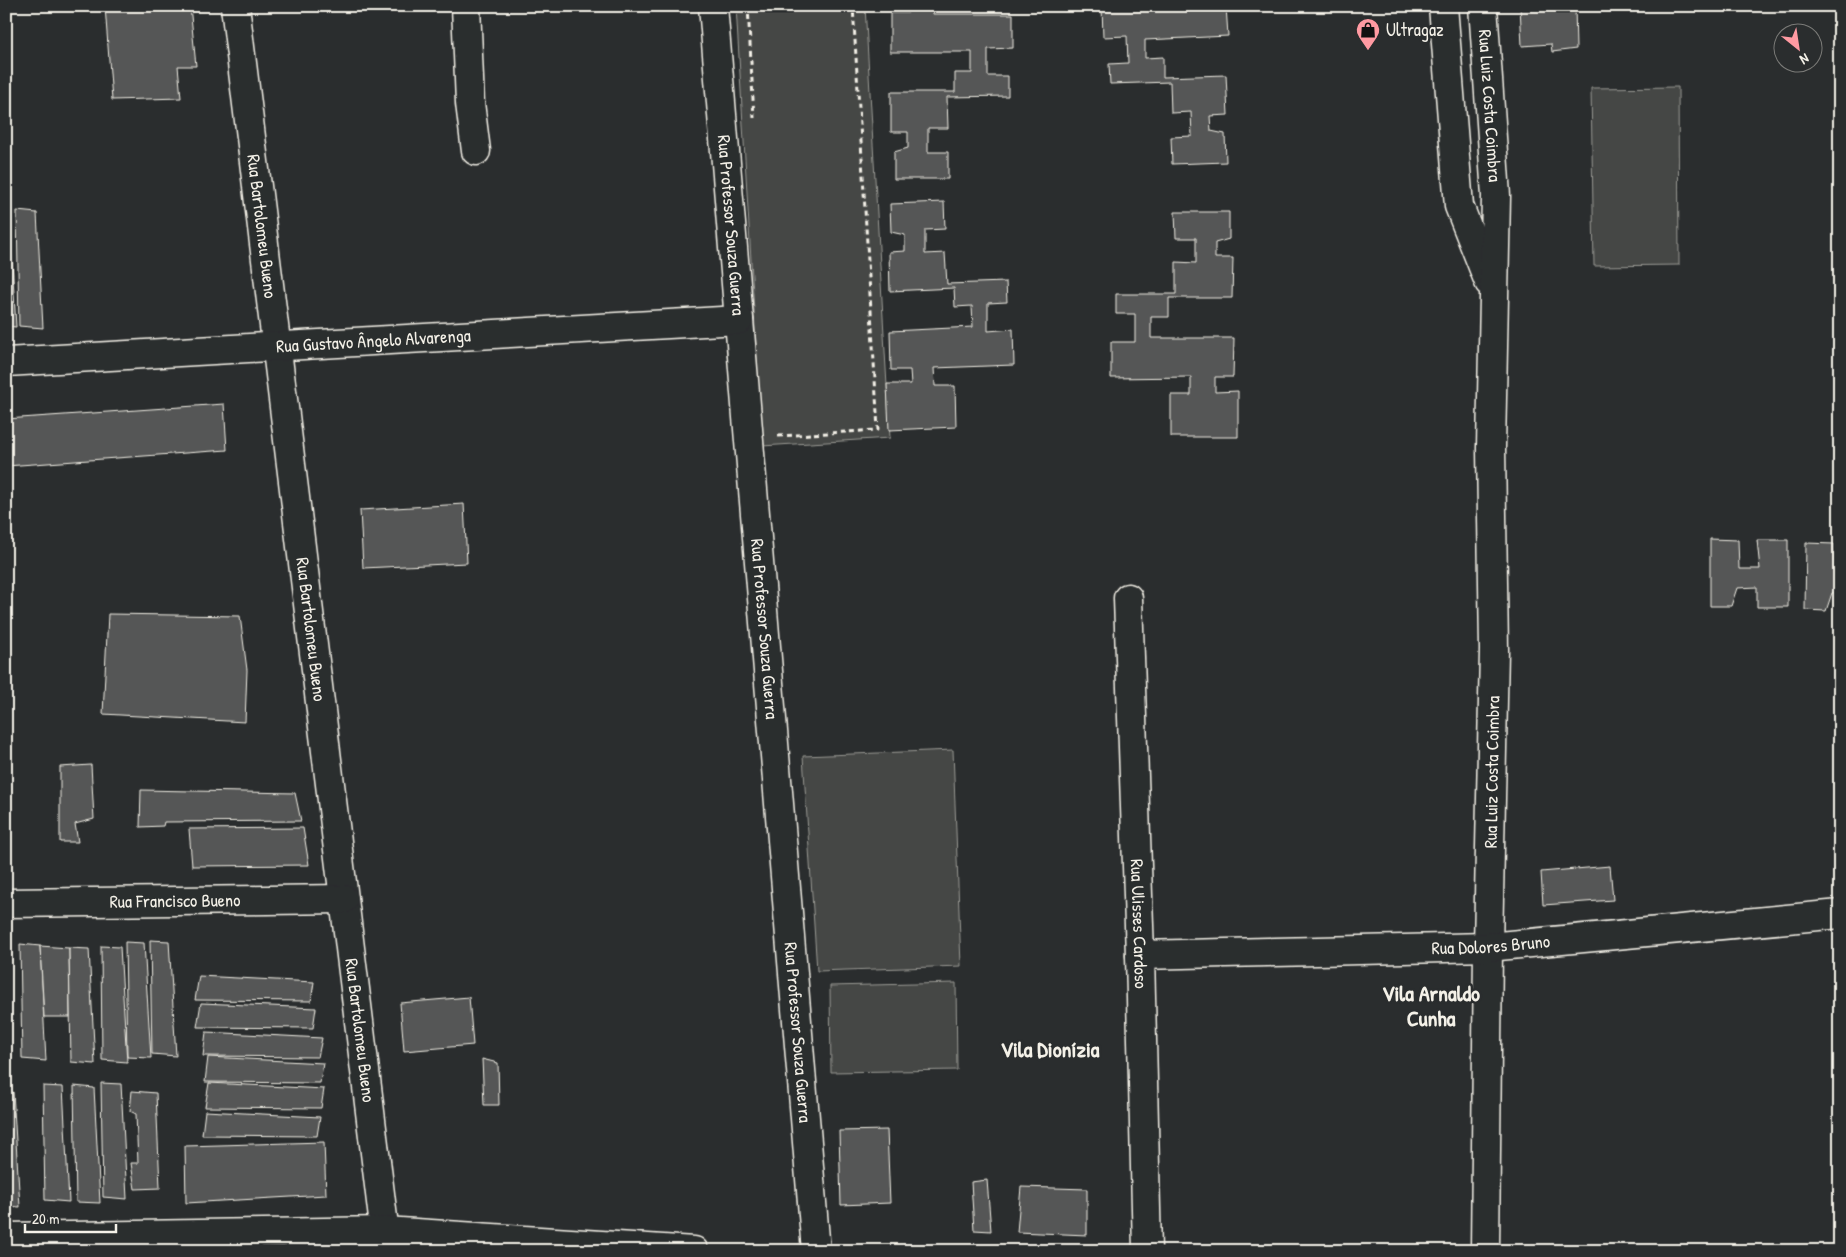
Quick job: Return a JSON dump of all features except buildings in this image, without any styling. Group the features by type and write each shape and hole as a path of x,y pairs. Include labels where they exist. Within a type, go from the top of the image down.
{"street":[{"name":"Rua Bartolomeu Bueno","path":"235,6 386,1241"},
{"path":"466,6 470,103 476,151"},
{"name":"Rua Professor Souza Guerra","path":"713,6 816,1251"},
{"name":"Rua Luiz Costa Coimbra","path":"1443,6 1459,206 1493,292"},
{"name":"Rua Luiz Costa Coimbra","path":"1483,6 1496,204 1491,448 1494,650 1488,947 1485,1251"},
{"name":"Rua Luiz Costa Coimbra","path":"1459,206 1464,216 1474,221 1488,217 1496,204"},
{"name":"Rua Gustavo Ângelo Alvarenga","path":"6,362 739,320"},
{"name":"Rua Ulisses Cardoso","path":"1128,598 1140,954 1147,1251"},
{"name":"Rua Francisco Bueno","path":"6,903 344,899"},
{"name":"Rua Dolores Bruno","path":"1140,954 1488,947 1840,914"},
{"path":"6,1236 386,1241 694,1251"}],"path":[{"path":"748,6 755,123"},
{"path":"773,436 878,430 853,6"}],"shaded area":[{"path":"736,6 865,6 890,438 762,446"},
{"path":"1678,87 1679,265 1594,266 1591,88"},
{"path":"953,750 961,966 817,971 803,756"},
{"path":"956,983 957,1070 831,1072 830,986"}],"place":[{"name":"Ultragaz","path":"1368,51"}],"district":[{"name":"Vila Arnaldo Cunha","path":"1431,1006"},
{"name":"Vila Dionízia","path":"1050,1049"}]}
